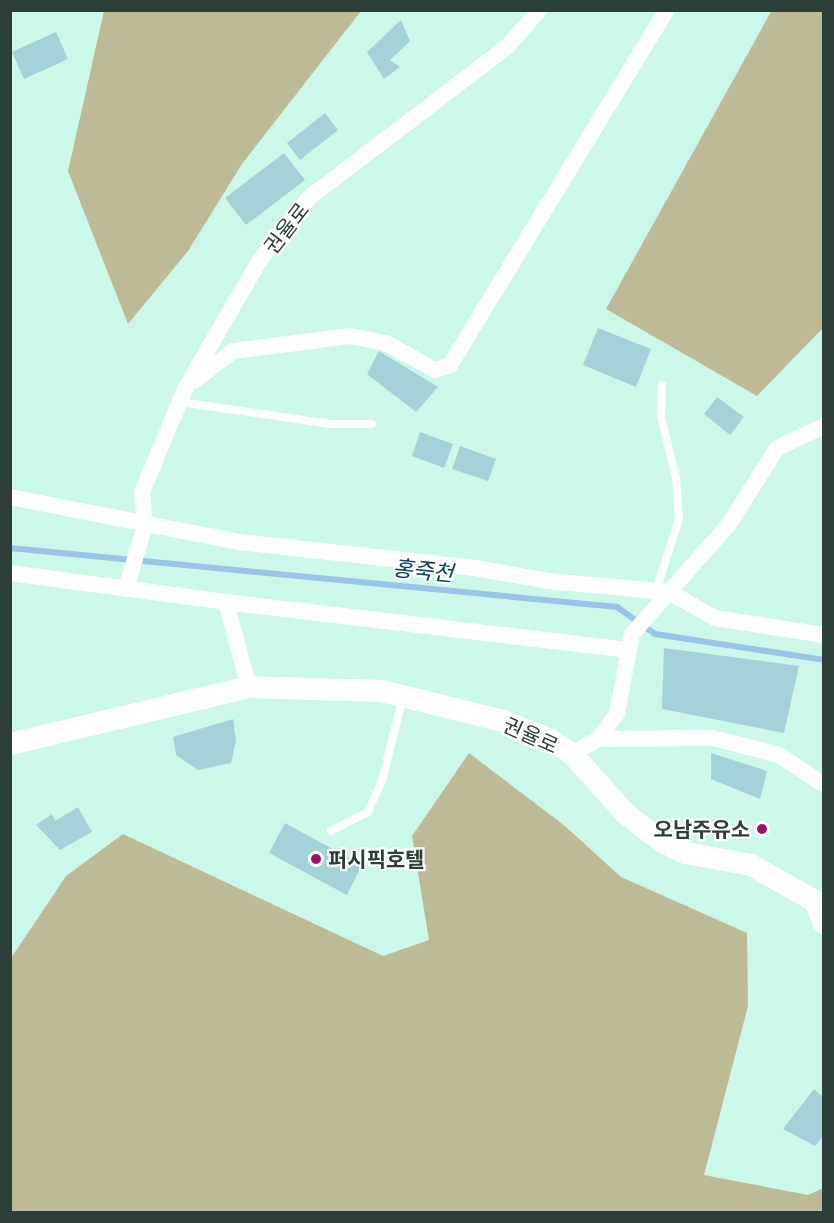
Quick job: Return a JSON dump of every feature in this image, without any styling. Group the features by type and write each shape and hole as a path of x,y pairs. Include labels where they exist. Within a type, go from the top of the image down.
{"main road":[{"name":"권율로","path":"10,744 249,687 325,687 403,696 503,721 551,740 572,754 626,814 661,842 686,853 751,865 815,901 824,923"}],"street":[{"name":"권율로","path":"145,525 142,492 183,394 260,260 310,197 507,47 539,10"},
{"path":"183,394 233,351 350,336 386,343 435,370 450,366 666,10"},
{"path":"572,754 598,739 617,714 629,642 652,614 663,592 729,524 777,448 824,426"},
{"path":"10,497 239,542 663,592 715,618 824,635"},
{"path":"126,589 145,525"},
{"path":"10,573 226,602 629,642"},
{"path":"226,602 249,687"},
{"path":"598,739 713,738 779,755 824,785"}],"lane":[{"path":"662,385 661,417 676,478 679,519 663,592"},
{"path":"183,394 330,424 372,424"},
{"path":"331,831 368,812 382,781 403,696"}],"shaded area":[{"path":"772,10 823,11 824,327 757,396 606,309"},
{"path":"104,11 361,11 242,164 188,251 128,324 68,171"},
{"path":"469,753 565,826 621,877 747,933 748,1006 704,1175 808,1195 823,1188 823,1212 11,1212 11,958 66,876 123,834 383,956 429,940 412,836"}],"building":[{"path":"401,20 410,41 390,60 400,67 384,79 367,52"},
{"path":"56,32 68,59 24,79 12,52"},
{"path":"325,113 338,130 300,160 287,143"},
{"path":"284,153 305,180 246,225 225,198"},
{"path":"598,328 651,349 636,387 583,365"},
{"path":"379,351 438,387 416,412 367,374"},
{"path":"717,397 744,417 730,435 704,414"},
{"path":"420,432 453,444 444,468 412,456"},
{"path":"460,446 496,459 488,481 452,469"},
{"path":"664,648 799,666 784,733 662,709"},
{"path":"233,719 236,741 231,763 198,770 176,755 173,737"},
{"path":"711,753 767,771 760,799 711,779"},
{"path":"78,807 92,832 60,850 36,825 52,814 55,821"},
{"name":"퍼시픽호텔","path":"285,823 362,865 347,895 269,853"},
{"path":"814,1089 824,1098 824,1135 815,1146 783,1129"}],"waterway":[{"name":"홍죽천","path":"10,548 617,607 655,634 824,660"}],"place":[{"name":"오남주유소","path":"762,829"},
{"name":"퍼시픽호텔","path":"316,859"}]}
